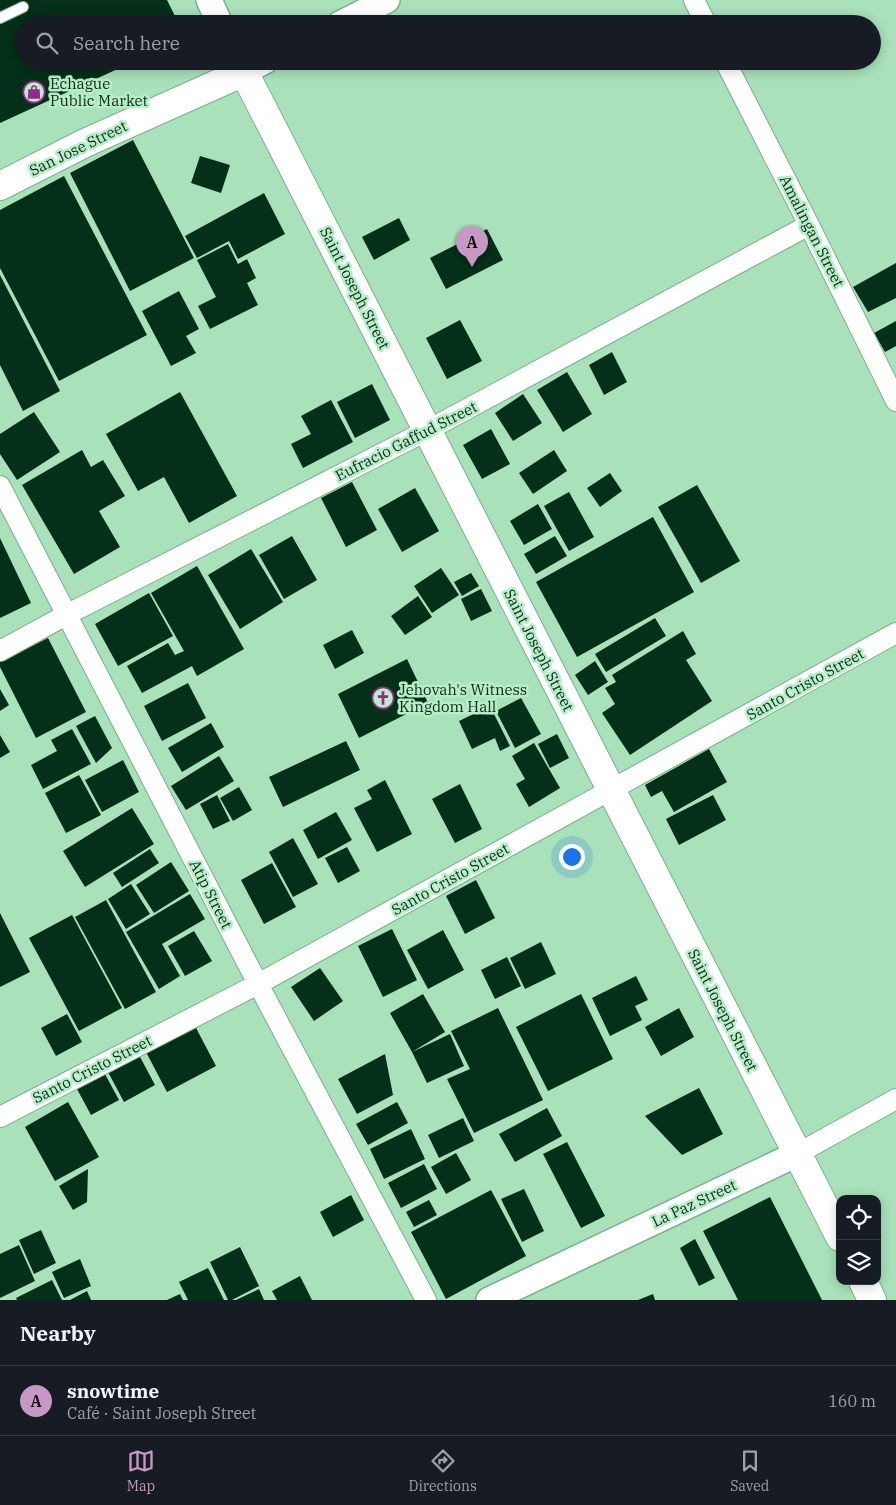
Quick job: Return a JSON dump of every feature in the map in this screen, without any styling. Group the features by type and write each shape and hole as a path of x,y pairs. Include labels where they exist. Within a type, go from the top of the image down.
{"main road":[{"name":"San Jose Street","path":"0,186 239,70"},
{"name":"Saint Joseph Street","path":"251,70 428,430 610,791 836,1229"},
{"path":"865,1285 872,1300"}],"street":[{"path":"208,0 216,15"},
{"path":"358,15 387,0"},
{"path":"694,0 702,15"},
{"name":"Amalingan Street","path":"731,70 896,401"},
{"name":"Eufracio Gaffud Street","path":"0,652 66,615 428,430 809,225"},
{"name":"Atip Street","path":"0,486 258,984 426,1300"},
{"name":"Santo Cristo Street","path":"0,1117 258,984 896,633"},
{"name":"La Paz Street","path":"489,1300 797,1154 896,1099"}],"lane":[{"path":"0,18 23,7"}],"building":[{"name":"Echague Public Market","path":"0,0 167,0 174,15 15,15 15,70 115,70 0,123"},
{"path":"133,140 194,258 130,291 70,173"},
{"path":"200,156 230,165 221,193 191,183"},
{"path":"64,176 147,335 59,381 0,268 0,210"},
{"path":"264,193 285,234 238,259 229,241 197,258 185,236"},
{"path":"399,218 410,240 374,260 362,237"},
{"path":"487,229 503,260 446,289 430,258"},
{"path":"228,244 238,264 247,259 256,278 247,283 258,305 210,329 198,306 216,297 197,260"},
{"path":"896,263 896,298 868,312 853,287"},
{"path":"0,275 60,391 23,411 0,365"},
{"path":"179,291 199,329 186,336 196,353 171,366 142,311"},
{"path":"460,320 482,361 447,379 426,338"},
{"path":"896,321 896,346 885,352 874,333"},
{"path":"612,352 627,382 604,395 589,365"},
{"path":"567,372 592,414 563,432 537,390"},
{"path":"372,384 390,420 355,438 337,402"},
{"path":"180,392 237,496 189,523 164,477 138,491 106,434"},
{"path":"523,394 542,423 513,441 495,413"},
{"path":"331,400 353,442 303,468 291,444 311,434 301,416"},
{"path":"34,412 60,452 17,480 0,454 0,434"},
{"path":"491,429 510,464 482,479 463,445"},
{"path":"82,450 91,467 103,460 125,496 99,511 120,547 74,574 22,485"},
{"path":"554,450 567,471 533,494 519,473"},
{"path":"610,473 622,491 600,507 587,488"},
{"path":"352,482 377,530 346,547 321,498"},
{"path":"697,485 740,561 701,583 658,507"},
{"path":"415,488 439,531 402,552 378,509"},
{"path":"569,492 594,537 569,551 544,506"},
{"path":"538,504 552,529 524,545 510,521"},
{"path":"653,517 694,592 577,657 536,582"},
{"path":"292,536 317,580 284,599 259,555"},
{"path":"555,536 567,556 536,574 524,554"},
{"path":"0,538 31,603 0,618"},
{"path":"251,549 283,602 240,629 208,575"},
{"path":"197,566 244,649 197,676 192,666 142,693 127,666 168,643 175,655 184,651 151,593"},
{"path":"441,568 459,595 432,613 414,586"},
{"path":"471,573 479,586 462,596 454,582"},
{"path":"481,589 492,611 471,621 461,599"},
{"path":"149,593 173,636 118,666 95,624"},
{"path":"418,596 432,617 405,635 391,616"},
{"path":"655,618 666,636 606,672 595,654"},
{"path":"352,630 364,653 335,669 323,645"},
{"path":"683,631 696,654 686,660 712,701 630,755 602,713 615,704 605,688 616,682 612,675"},
{"path":"48,638 86,712 36,738 0,667 0,662"},
{"name":"Jehovah's Witness Kingdom Hall","path":"407,659 428,703 359,738 338,694"},
{"path":"595,661 608,682 588,695 575,675"},
{"path":"188,683 206,718 162,741 144,706"},
{"path":"0,689 9,705 0,711"},
{"path":"521,698 541,734 515,748 496,711"},
{"path":"490,706 510,746 500,751 495,738 472,749 459,721"},
{"path":"95,716 112,748 96,763 76,726"},
{"path":"211,723 224,747 182,772 168,748"},
{"path":"72,729 91,764 43,789 31,765 57,751 51,740"},
{"path":"557,734 569,758 550,768 538,744"},
{"path":"0,735 10,752 0,758"},
{"path":"346,741 360,770 283,807 269,777"},
{"path":"534,743 560,788 529,807 516,784 525,779 512,756"},
{"path":"709,749 727,782 674,812 662,791 651,797 645,785"},
{"path":"219,756 234,781 186,810 171,786"},
{"path":"123,760 139,792 102,812 85,780"},
{"path":"79,775 101,815 66,833 45,793"},
{"path":"385,780 412,834 377,852 354,808 372,799 367,790"},
{"path":"460,784 482,829 455,843 432,799"},
{"path":"239,787 252,810 233,821 220,798"},
{"path":"217,795 230,821 213,829 200,804"},
{"path":"713,795 726,820 679,845 666,819"},
{"path":"132,808 154,844 85,887 63,851"},
{"path":"336,812 352,840 318,859 303,830"},
{"path":"293,838 318,884 293,897 269,852"},
{"path":"347,847 360,871 338,883 325,858"},
{"path":"150,849 159,863 122,887 113,873"},
{"path":"171,862 189,891 154,913 136,885"},
{"path":"272,863 296,907 264,924 241,880"},
{"path":"476,880 495,918 465,934 446,896"},
{"path":"131,884 150,914 126,929 108,899"},
{"path":"190,894 205,919 162,944 180,976 159,989 126,932"},
{"path":"106,900 156,992 125,1009 75,917"},
{"path":"0,913 30,972 0,987"},
{"path":"72,915 122,1008 79,1031 29,938"},
{"path":"392,929 417,980 383,997 358,946"},
{"path":"443,930 464,970 428,989 407,950"},
{"path":"194,931 212,961 185,976 168,946"},
{"path":"541,942 556,974 525,989 510,958"},
{"path":"507,957 521,986 495,999 481,970"},
{"path":"320,968 343,1001 314,1021 291,987"},
{"path":"636,976 648,1000 635,1006 642,1020 610,1036 592,998"},
{"path":"423,994 445,1032 412,1052 390,1013"},
{"path":"581,994 613,1059 548,1091 516,1027"},
{"path":"498,1008 543,1100 474,1133 447,1079 470,1069 451,1031"},
{"path":"679,1008 694,1037 661,1056 645,1027"},
{"path":"67,1014 82,1042 56,1056 41,1028"},
{"path":"195,1026 216,1066 167,1092 146,1052"},
{"path":"450,1034 464,1066 427,1083 412,1052"},
{"path":"385,1054 393,1095 357,1114 338,1079"},
{"path":"139,1055 155,1085 124,1102 108,1072"},
{"path":"105,1074 119,1100 91,1115 77,1089"},
{"path":"699,1088 723,1134 682,1155 645,1116"},
{"path":"68,1102 99,1157 55,1181 25,1127"},
{"path":"397,1102 408,1123 368,1145 356,1124"},
{"path":"547,1108 562,1136 515,1162 499,1134"},
{"path":"463,1118 474,1141 439,1158 428,1135"},
{"path":"411,1129 425,1159 384,1179 370,1149"},
{"path":"567,1142 605,1216 581,1228 543,1154"},
{"path":"456,1153 471,1180 446,1194 431,1167"},
{"path":"424,1164 437,1189 401,1208 388,1183"},
{"path":"88,1169 87,1202 73,1210 59,1186"},
{"path":"524,1189 544,1231 522,1242 501,1199"},
{"path":"491,1190 526,1256 446,1299 411,1232"},
{"path":"351,1195 364,1220 333,1237 320,1212"},
{"path":"770,1197 822,1300 738,1300 703,1231"},
{"path":"429,1200 437,1215 414,1227 406,1212"},
{"path":"41,1230 56,1263 34,1274 19,1240"},
{"path":"695,1239 715,1278 699,1286 680,1248"},
{"path":"19,1245 35,1281 0,1298 0,1254"},
{"path":"240,1247 259,1286 232,1300 228,1300 210,1262"},
{"path":"80,1259 91,1286 64,1298 52,1272"},
{"path":"208,1268 224,1300 188,1300 179,1282"},
{"path":"300,1276 312,1300 277,1300 272,1291"},
{"path":"52,1280 62,1300 17,1300 16,1298"},
{"path":"259,1289 264,1300 236,1300"},
{"path":"87,1291 91,1300 70,1300"},
{"path":"180,1294 183,1300 167,1300"},
{"path":"653,1294 655,1300 638,1300"}],"place":[{"name":"Echague Public Market","path":"34,92"},
{"name":"snowtime","path":"472,267"},
{"name":"Jehovah's Witness Kingdom Hall","path":"383,698"}]}
